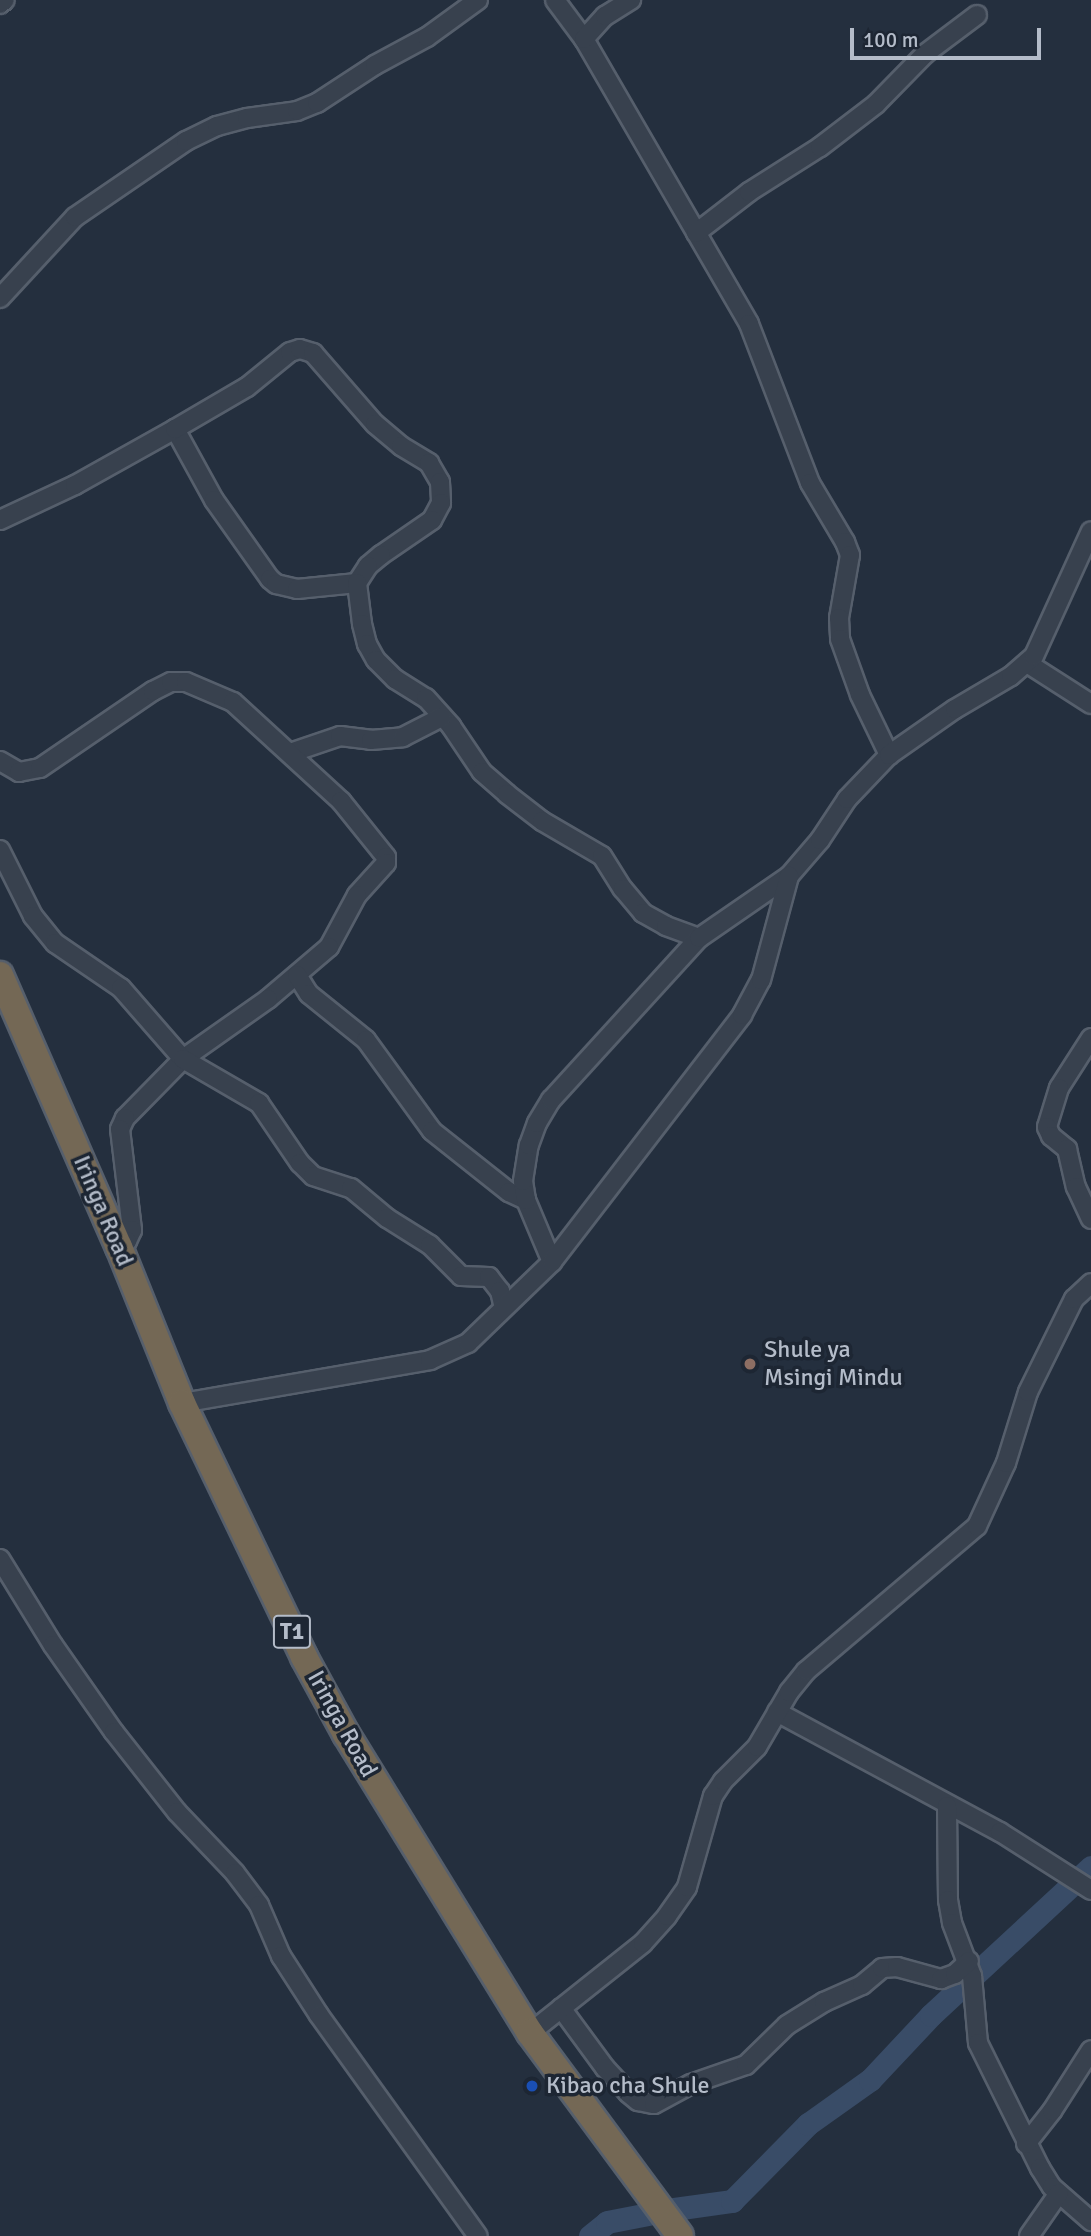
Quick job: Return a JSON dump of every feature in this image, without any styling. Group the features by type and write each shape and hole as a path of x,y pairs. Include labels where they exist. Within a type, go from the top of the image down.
{"highway":[{"name":"Iringa Road","path":"0,975 119,1247 183,1403 304,1657 346,1734 530,2033 680,2236"}],"street":[{"path":"0,4 5,0"},
{"path":"0,298 75,217 186,141 217,126 247,118 297,111 317,103 375,65 427,37 478,0"},
{"path":"555,0 584,39 748,324 810,483 849,550 839,618 840,639 860,695 889,755"},
{"path":"584,39 605,16 631,0"},
{"path":"696,233 749,192 820,147 876,104 925,54 977,15"},
{"path":"0,520 75,485 175,429 247,387 290,352 300,349 313,353 376,424 401,446 429,463 440,482 441,503 432,520 381,555 368,566 357,583 362,624 367,644 376,660 395,679 417,691 442,717 482,772 507,794 542,821 602,856 623,889 643,913 666,926 699,938"},
{"path":"175,429 214,500 270,579 276,584 297,589 357,583"},
{"path":"552,1262 526,1200 523,1181 529,1145 537,1123 551,1100 699,938 789,876 820,841 847,799 889,755 1027,663 1038,651 1051,615 1091,531"},
{"path":"1027,663 1091,704"},
{"path":"0,761 19,772 40,768 171,682 197,685 233,702 290,753 341,801 386,858 386,863 357,895 329,947 296,975 183,1059 121,1124 131,1230 127,1241 119,1247"},
{"path":"290,753 340,736 394,740 415,734 442,717"},
{"path":"0,850 17,887 45,933 65,951 121,988 183,1059 259,1103 300,1163 313,1176 351,1188 387,1218 430,1245 461,1276 489,1278 500,1291 504,1308"},
{"path":"183,1403 430,1360 468,1343 552,1262 698,1074 752,998 764,971 789,876"},
{"path":"296,975 309,994 366,1040 432,1131 509,1192 526,1200"},
{"path":"1091,1038 1059,1088 1047,1127 1051,1136 1067,1149 1076,1187 1091,1219"},
{"path":"530,2033 643,1942 667,1916 688,1887 713,1796 723,1781 757,1747 789,1692 822,1654 883,1607 977,1526 1006,1463 1028,1392 1074,1299 1091,1283"},
{"path":"0,1559 53,1645 122,1742 177,1812 236,1873 251,1894 281,1956 319,2015 478,2236"},
{"path":"777,1712 947,1807 1000,1832 1091,1890"},
{"path":"947,1807 948,1900 952,1923 969,1961 978,2043 1026,2144 1052,2187 1091,2221"},
{"path":"561,2008 605,2068 628,2093 638,2101 654,2104 691,2084 746,2065 787,2025 824,2002 856,1989 882,1968 897,1967 941,1979 955,1974 969,1961"},
{"path":"1026,2144 1052,2111 1091,2050"},
{"path":"1029,2236 1059,2193"}],"waterway":[{"path":"674,2209 732,2201 808,2124 870,2080 931,2015 1091,1867"},
{"path":"590,2236 607,2222 648,2214"}],"place":[{"name":"Shule ya Msingi Mindu","path":"750,1364"},
{"name":"Kibao cha Shule","path":"532,2086"}]}
